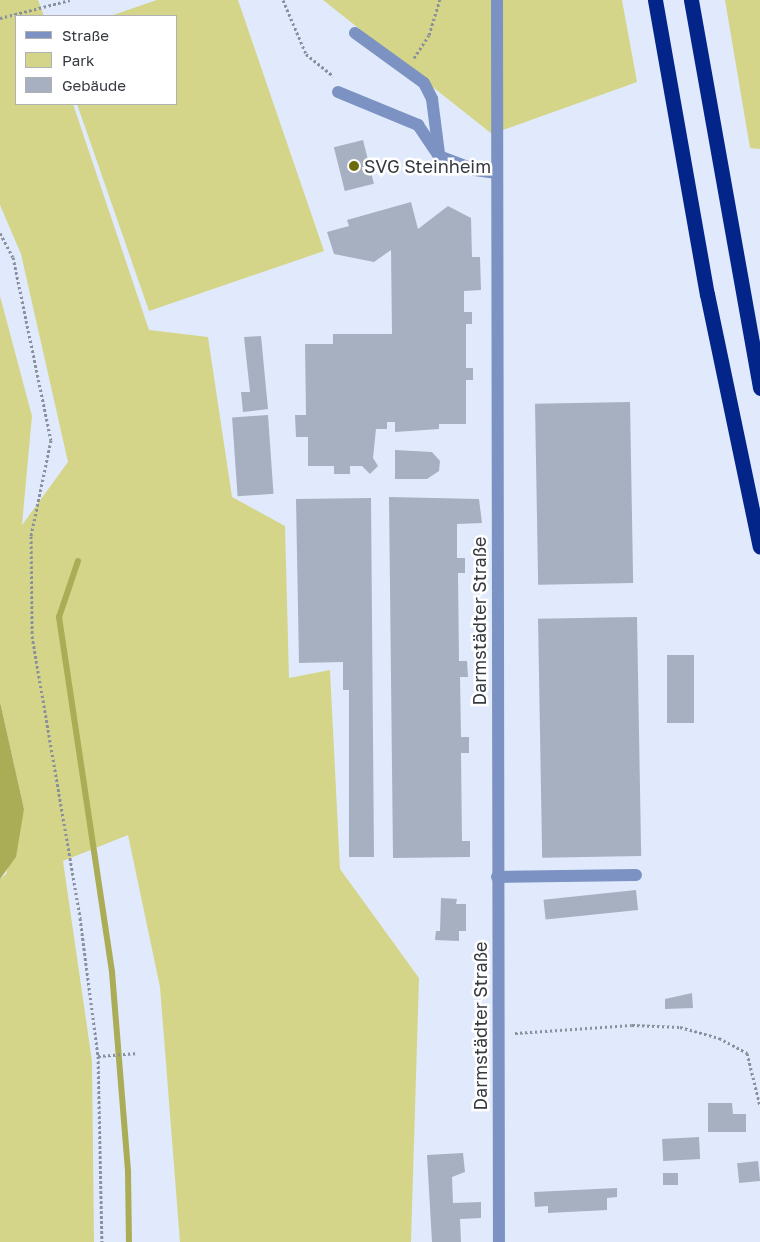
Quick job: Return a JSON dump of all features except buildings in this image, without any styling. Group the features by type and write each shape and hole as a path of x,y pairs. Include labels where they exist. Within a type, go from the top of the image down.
{"highway":[{"path":"655,0 707,294 760,547"},
{"path":"690,0 760,388"}],"street":[{"name":"Darmstädter Straße","path":"497,0 496,1033 499,1242"},
{"path":"356,33 424,83 432,99 439,156"},
{"path":"338,92 418,125 439,156 475,170 497,173"},
{"path":"496,877 636,875"}],"path":[{"path":"0,18 70,0"},
{"path":"283,0 306,54 336,78 338,92"},
{"path":"406,70 429,35 440,0"},
{"path":"0,233 13,257 51,440 31,536 32,636 80,918 98,1056 102,1242"},
{"path":"496,1033 632,1025 680,1027 719,1038 747,1053 760,1106"},
{"path":"98,1056 138,1053"}],"green space":[{"path":"0,0 38,0 44,15 15,15 15,105 73,105 149,330 208,337 232,497 285,526 289,678 330,670 340,869 419,978 411,1242 180,1242 160,987 128,835 63,861 92,1061 94,1242 0,1242 0,879 6,874 24,809 0,702 0,296 32,416 22,525 68,462 21,254 0,205"},
{"path":"157,0 238,0 324,251 149,311 77,105 178,105 178,15 113,15"},
{"path":"323,0 622,0 637,82 492,134"},
{"path":"725,0 760,0 760,149 750,148"}],"shaded area":[{"path":"0,702 24,809 16,857 0,879"}],"waterway":[{"path":"78,561 59,617 112,972 128,1172 129,1242"}],"place":[{"name":"SVG Steinheim","path":"354,166"}]}
